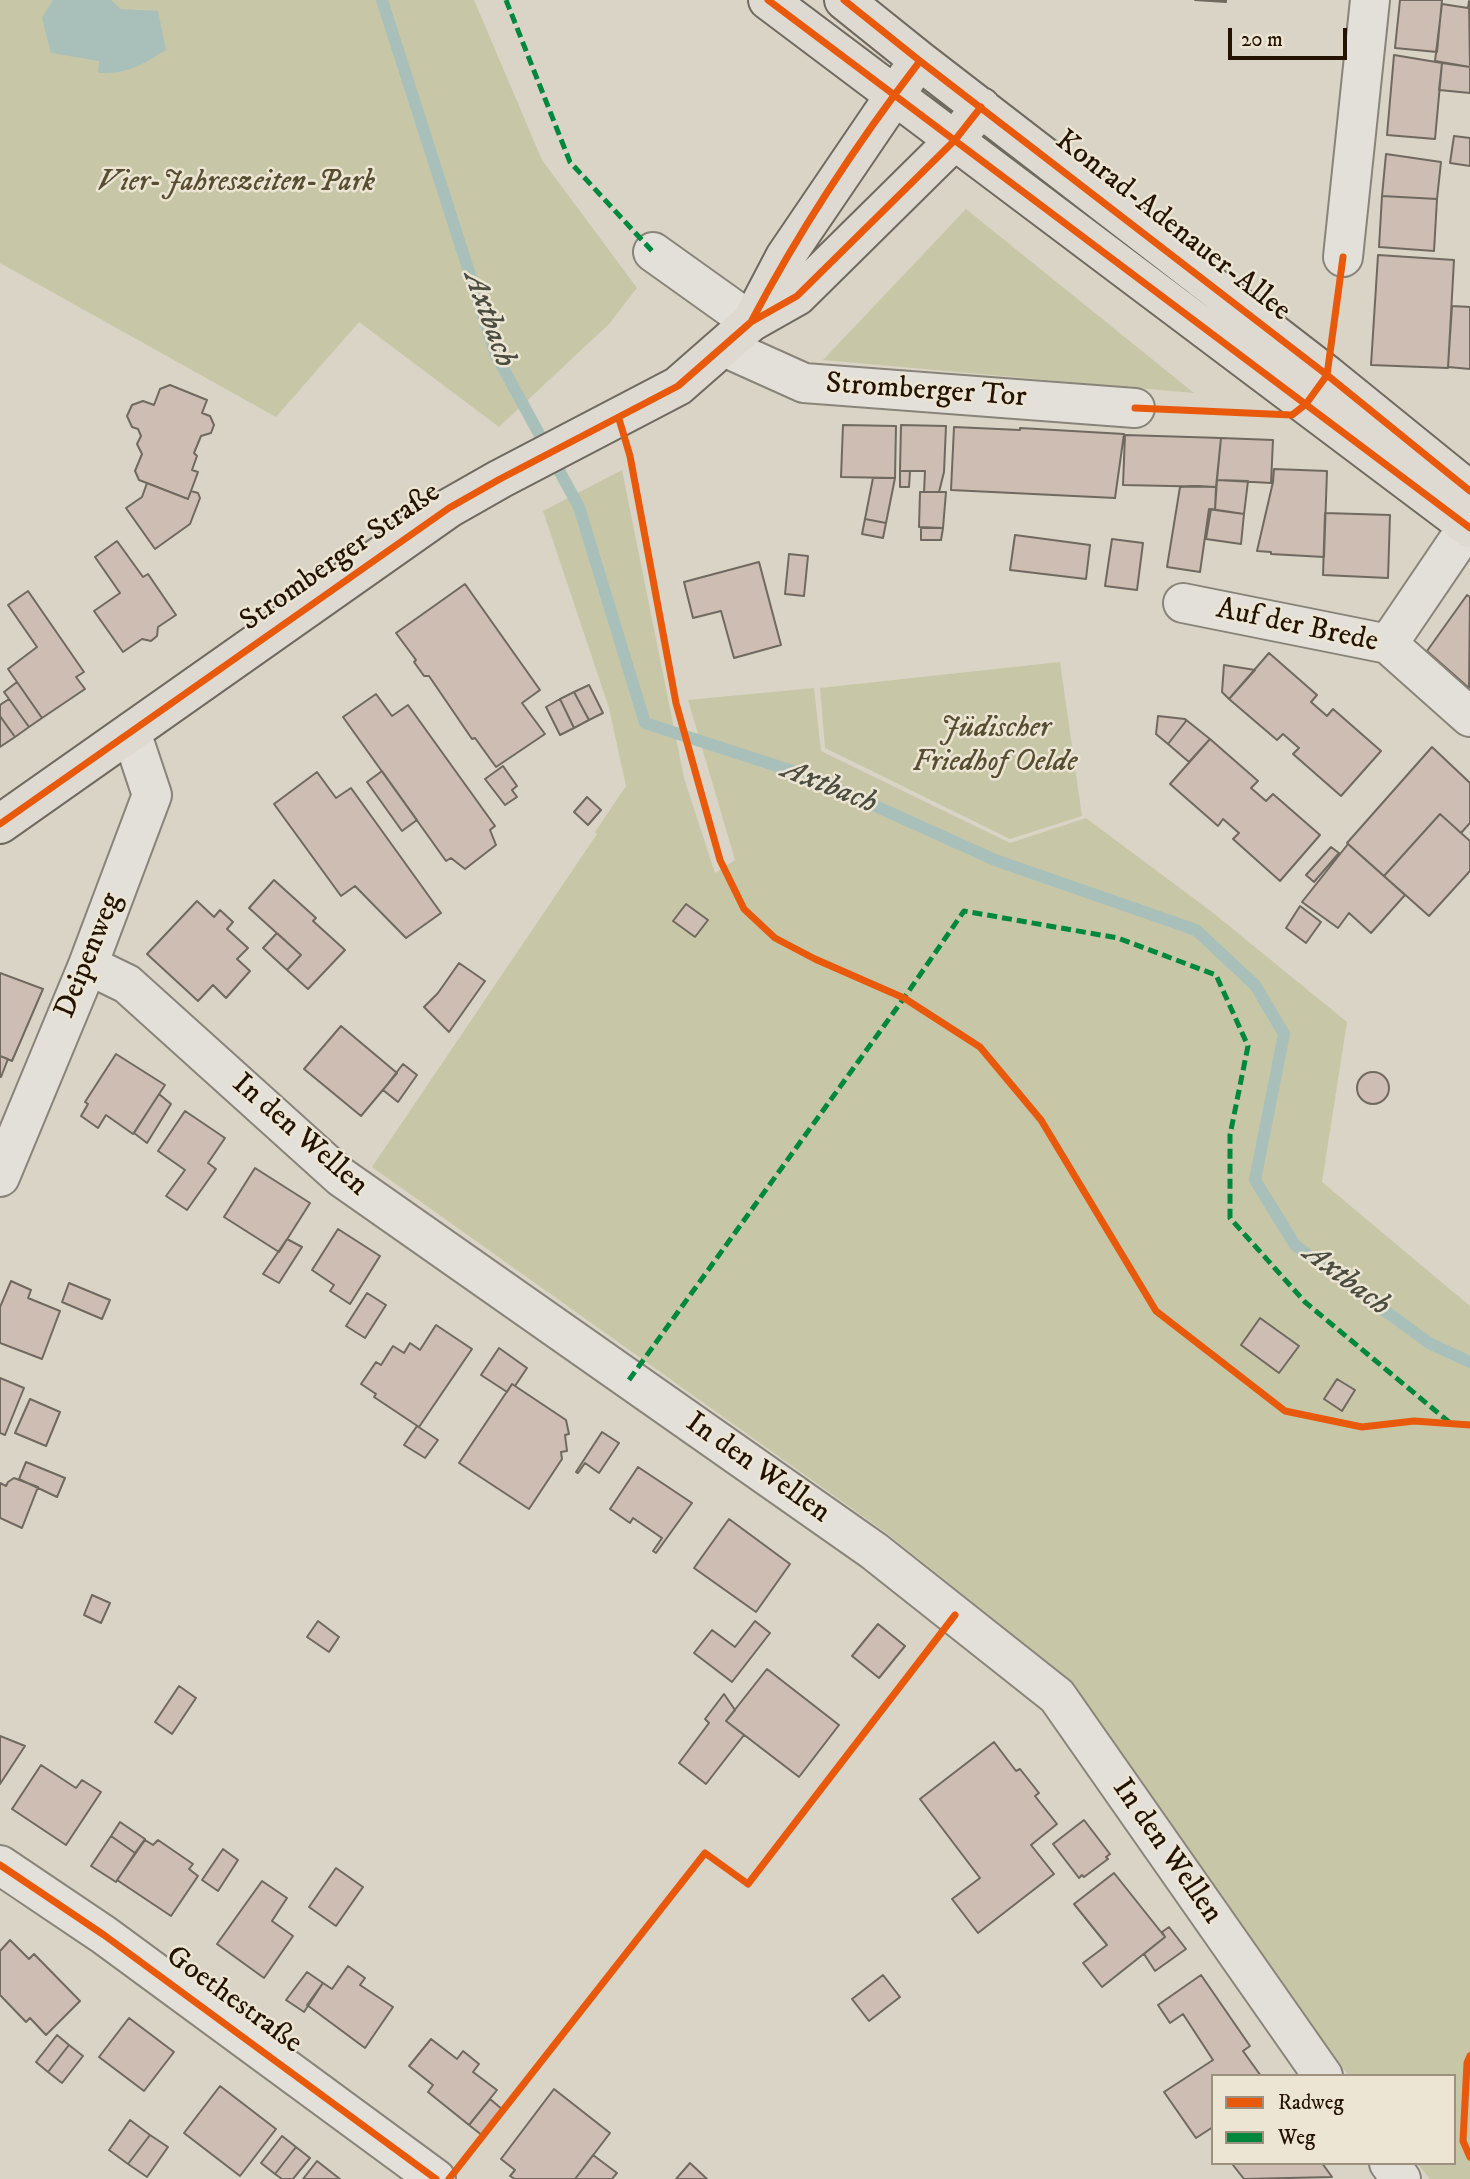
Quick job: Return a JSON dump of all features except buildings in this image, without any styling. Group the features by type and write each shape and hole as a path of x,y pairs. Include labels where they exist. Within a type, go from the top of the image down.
{"main road":[{"name":"Konrad-Adenauer-Allee","path":"768,0 955,140 1469,515"},
{"name":"Konrad-Adenauer-Allee","path":"844,0 1327,375 1469,515"},
{"name":"Stromberger Straße","path":"751,322 785,257 894,94 920,61"},
{"name":"Stromberger Straße","path":"0,824 449,508 678,386 751,322 797,296 955,140 981,107"}],"street":[{"path":"1343,257 1370,0"},
{"path":"653,252 751,322"},
{"name":"Stromberger Tor","path":"724,348 804,383 1135,408"},
{"path":"1388,644 1469,515"},
{"name":"Auf der Brede","path":"1182,603 1388,644 1470,718"},
{"name":"Deipenweg","path":"0,1177 88,965 152,795 131,732"},
{"name":"In den Wellen","path":"88,965 127,984 341,1177 874,1550 1057,1696 1322,2074"},
{"name":"Goethestraße","path":"0,1865 104,1935 436,2179"}],"green space":[{"name":"Vier-Jahreszeiten-Park","path":"0,0 474,0 542,160 637,288 609,324 499,427 359,322 276,417 0,263"},
{"path":"966,209 1194,393 823,360"},
{"path":"622,470 684,778 715,873 735,860 688,700 814,688 821,751 1010,843 1086,818 1212,912 1347,1022 1322,1182 1470,1306 1470,2179 1430,2179 1419,2165 1456,2165 1456,2074 1347,2074 1308,2024 1071,1681 885,1532 372,1167 597,834 595,832 626,786 609,708 543,511"},
{"name":"Jüdischer Friedhof Oelde","path":"1060,662 1082,816 1010,839 825,748 820,688"}],"water":[{"path":"53,0 111,0 121,9 158,11 166,50 134,68 109,73 98,73 99,61 51,53 42,18"}],"waterway":[{"name":"Axtbach","path":"382,0 495,353 579,507 645,723 811,777 995,860 1196,930 1255,985 1284,1034 1255,1180 1295,1245 1429,1343 1470,1362"}],"marked path":[{"path":"506,0 570,162 653,252"},
{"path":"629,1380 964,911 1118,938 1216,975 1248,1046 1230,1135 1230,1218 1305,1302 1449,1422"}],"cycle path":[{"path":"768,0 1470,528"},
{"path":"844,0 1327,375 1470,491"},
{"path":"751,322 830,188 920,61"},
{"path":"0,824 449,508 678,386 751,322 797,296 955,140 981,107"},
{"path":"1135,408 1292,415 1306,404 1327,375 1343,257"},
{"path":"619,419 630,456 676,703 720,860 744,909 775,938 815,959 904,998 980,1047 1041,1120 1156,1311 1285,1411 1362,1427 1414,1421 1470,1425"},
{"path":"449,2179 705,1853 748,1884 955,1615"},
{"path":"0,1865 104,1935 436,2179"},
{"path":"1470,2056 1467,2063 1463,2141 1470,2157"}]}
